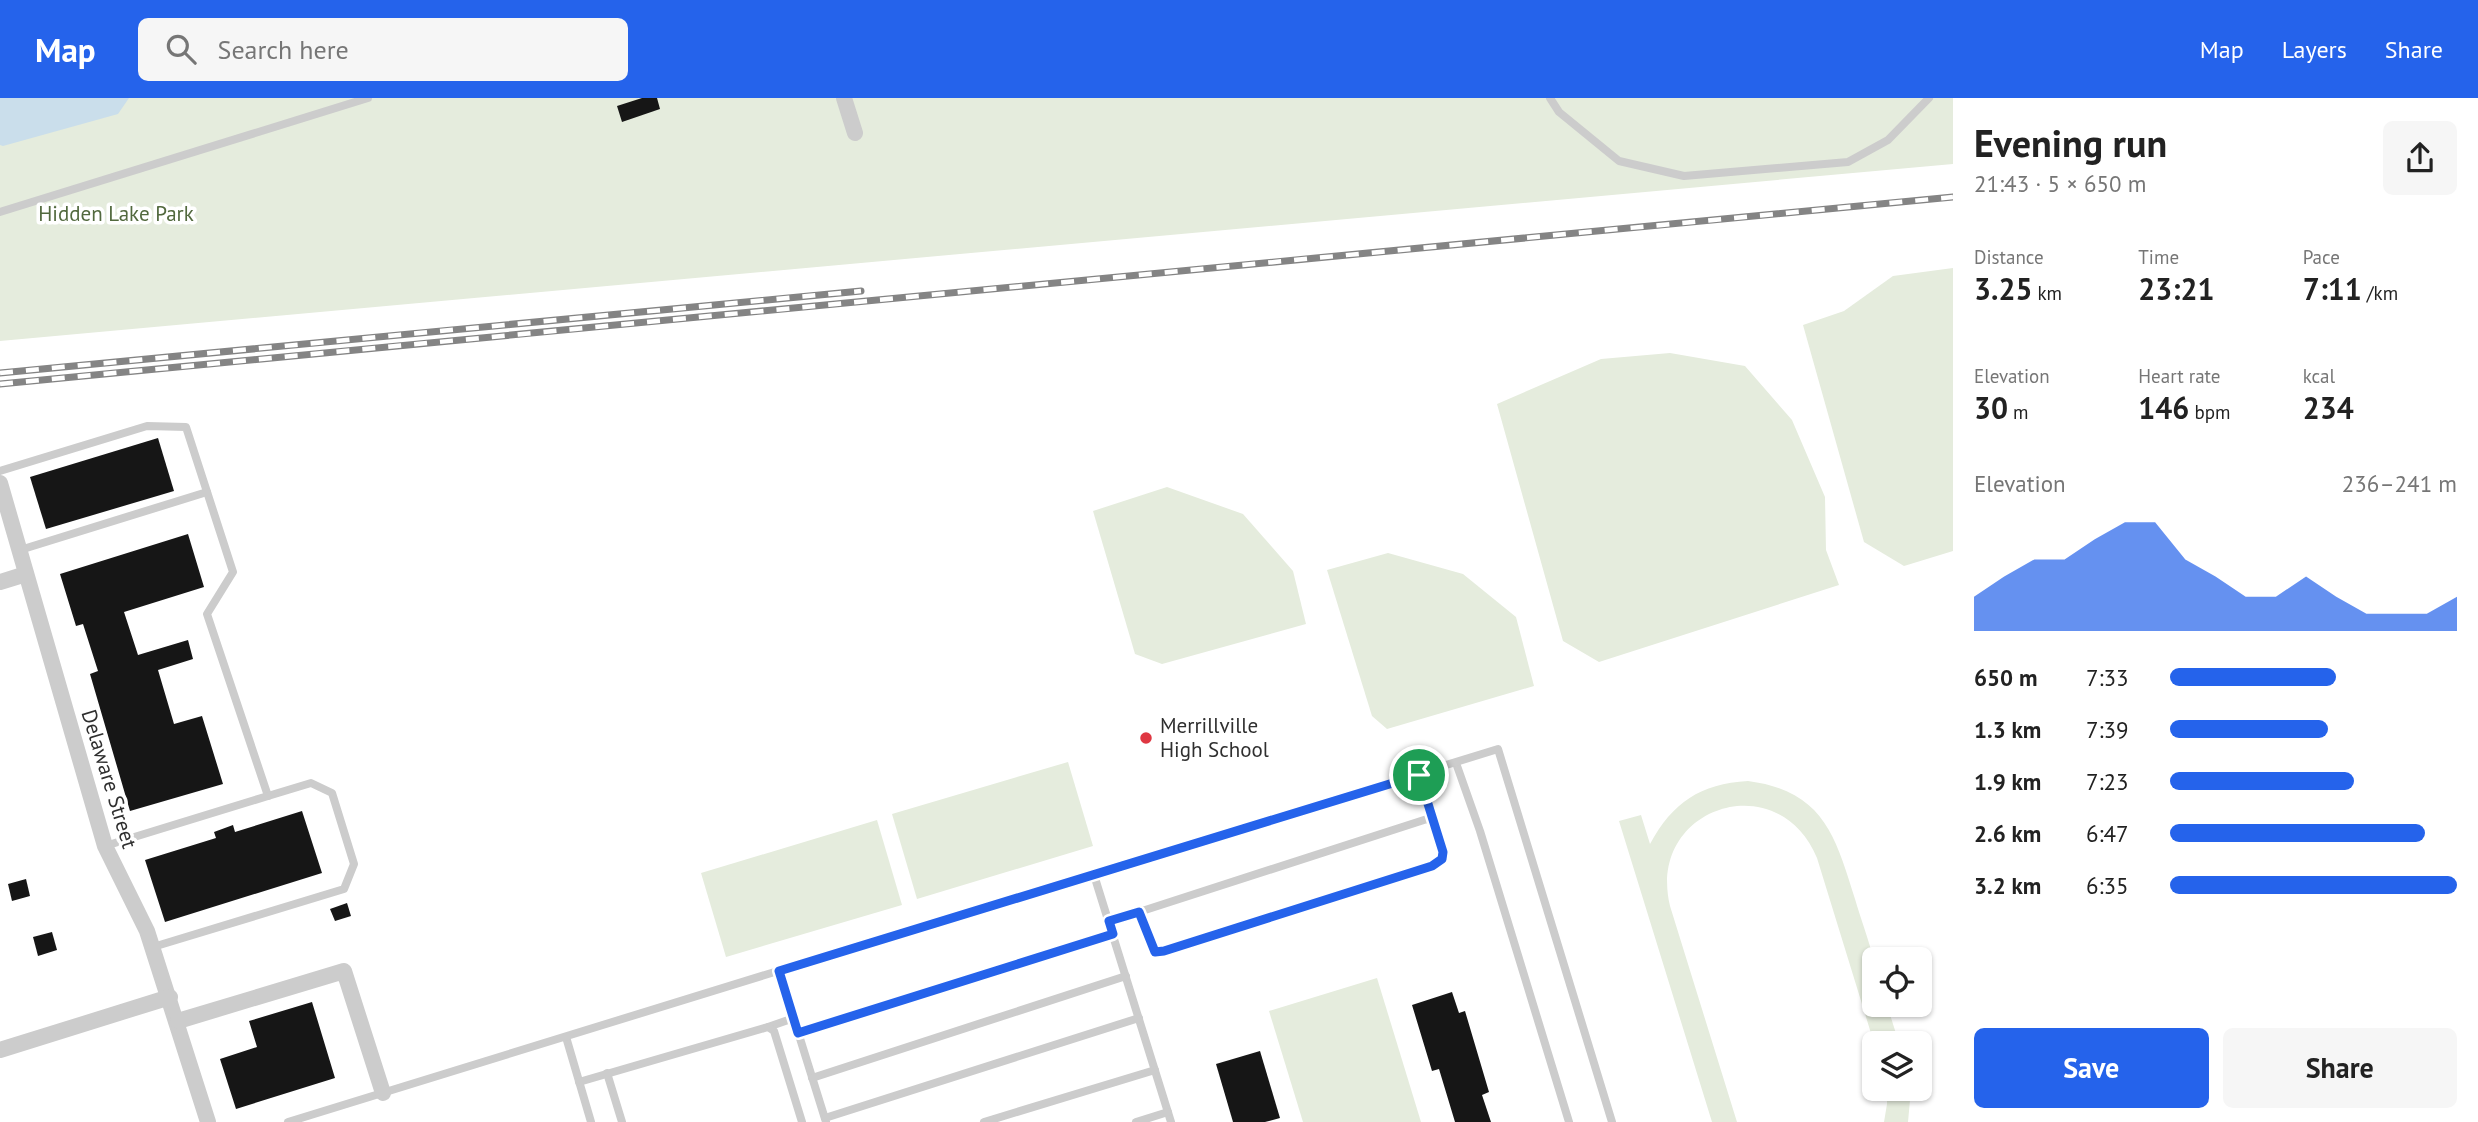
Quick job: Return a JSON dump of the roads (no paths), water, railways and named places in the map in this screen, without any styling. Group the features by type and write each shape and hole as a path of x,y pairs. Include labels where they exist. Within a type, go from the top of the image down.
{"street":[{"path":"844,98 855,133"},
{"name":"Delaware Street","path":"0,483 105,846 153,947 208,1122"},
{"path":"0,582 26,574"},
{"path":"178,1021 344,971 383,1093"},
{"path":"0,1050 170,997"}],"lane":[{"path":"0,212 368,98"},
{"path":"1550,98 1559,112 1619,161 1684,176 1849,162 1888,140 1929,98"},
{"path":"0,471 147,426 186,427 233,572 207,614 268,796"},
{"path":"20,550 207,492"},
{"path":"288,1122 1498,749 1612,1122"},
{"path":"1455,763 1480,831 1569,1122"},
{"path":"1139,912 1155,952 1164,951 1432,866 1442,859 1443,852 1419,775"},
{"path":"105,846 312,783 332,793 354,864 344,889 153,947"},
{"path":"1109,921 1427,819 1434,823"},
{"path":"1094,874 1171,1122"},
{"path":"798,1033 1113,934"},
{"path":"779,971 825,1120 1139,1018"},
{"path":"812,1078 1126,976"},
{"path":"579,1082 794,1018"},
{"path":"768,1027 774,1031 802,1122"},
{"path":"566,1037 591,1122"},
{"path":"984,1122 1155,1070"},
{"path":"607,1073 622,1122"},
{"path":"1136,1122 1168,1112"}],"water":[{"path":"0,98 129,98 118,114 3,146 0,145"}],"railway":[{"path":"0,384 1953,197"},
{"path":"0,373 861,291"}],"place":[{"name":"Merrillville High School","path":"1146,738"}],"park label":[{"name":"Hidden Lake Park","path":"116,214"}]}
